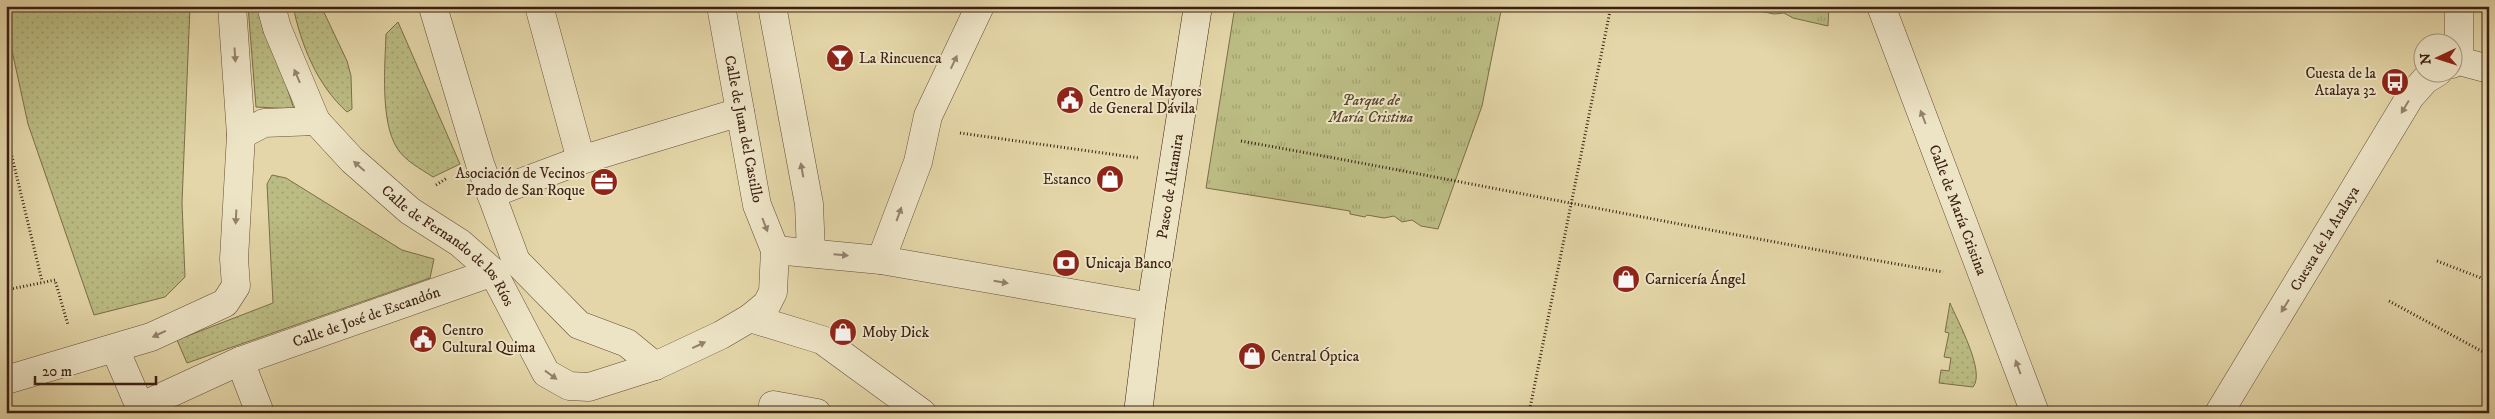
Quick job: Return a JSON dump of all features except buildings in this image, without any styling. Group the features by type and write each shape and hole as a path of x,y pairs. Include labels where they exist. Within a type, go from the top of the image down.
{"street":[{"path":"6,380 78,361 152,337 225,303 236,286 234,259 241,135 232,6"},
{"name":"Calle de Fernando de los Ríos","path":"270,6 277,28 316,121 352,160 410,210 460,243 493,272 546,373 569,386 589,387 654,366"},
{"path":"540,6 581,160"},
{"name":"Calle de Juan del Castillo","path":"721,6 757,205 775,250"},
{"path":"772,6 809,204 811,253"},
{"path":"881,260 918,162 928,116 980,6"},
{"name":"Paseo de Altamira","path":"1138,413 1151,307 1198,6"},
{"name":"Calle de María Cristina","path":"1881,6 2035,413"},
{"path":"2455,32 2459,6"},
{"path":"433,7 480,164 516,261 579,325 627,343 654,366 721,335 750,318 767,304 773,292 775,250 881,260 1151,307"},
{"path":"2462,67 2489,69"},
{"name":"Cuesta de la Atalaya","path":"2219,413 2410,97 2423,82"},
{"path":"491,194 581,160 740,112"},
{"path":"241,135 264,123 316,121"},
{"name":"Calle de José de Escandón","path":"115,349 140,410 240,361 493,272"},
{"path":"750,318 822,340 922,413"},
{"path":"240,361 260,413"},
{"path":"773,405 817,413"}],"path":[{"path":"1529,413 1611,6"},
{"path":"926,128 1174,162"},
{"path":"6,132 42,282"},
{"path":"1241,141 1946,272"},
{"path":"2437,261 2489,281"},
{"path":"6,290 55,280 78,361"},
{"path":"2389,301 2485,353 2488,413"}],"green space":[{"path":"6,6 190,6 182,203 185,277 165,297 94,315 28,124 6,23"},
{"path":"248,6 260,6 294,109 256,107"},
{"path":"293,6 321,6 347,61 351,76 352,109 347,112 327,90 312,64 296,21"},
{"name":"Parque de María Cristina","path":"1235,6 1502,6 1482,106 1438,229 1421,226 1412,220 1402,222 1394,216 1384,218 1367,215 1365,217 1350,214 1350,211 1206,188"},
{"path":"1734,6 1829,6 1828,26 1793,18 1784,13 1774,14"},
{"path":"398,22 460,164 433,177 400,153 388,123 385,92 386,34"},
{"path":"272,175 286,178 402,250 434,259 430,278 187,363 177,340 273,303 267,184"},
{"path":"1950,303 1973,358 1976,380 1973,387 1939,383 1941,370 1949,371 1951,358 1944,357 1949,333 1945,332"}],"place":[{"name":"La Rincuenca","path":"840,58"},
{"name":"Cuesta de la Atalaya 32","path":"2395,82"},
{"name":"Centro de Mayores de General Dávila","path":"1070,100"},
{"name":"Estanco","path":"1110,179"},
{"name":"Asociación de Vecinos Prado de San Roque","path":"604,182"},
{"name":"Unicaja Banco","path":"1066,263"},
{"name":"Carnicería Ángel","path":"1626,279"},
{"name":"Moby Dick","path":"843,332"},
{"name":"Centro Cultural Quima","path":"423,339"},
{"name":"Central Óptica","path":"1252,356"}]}
